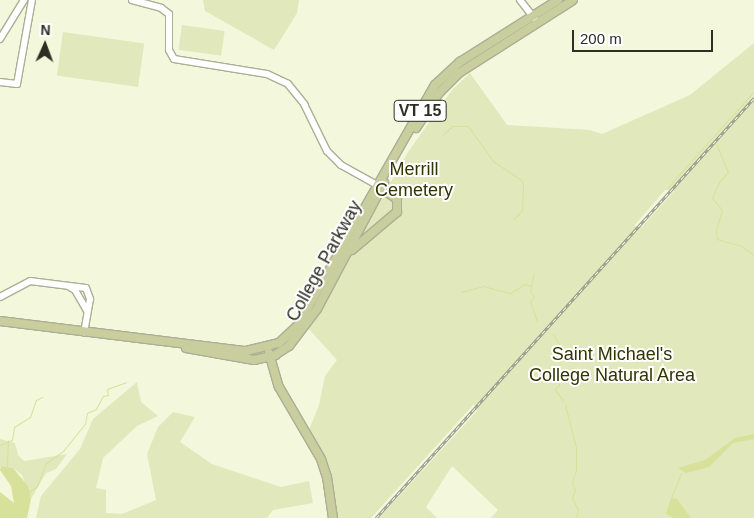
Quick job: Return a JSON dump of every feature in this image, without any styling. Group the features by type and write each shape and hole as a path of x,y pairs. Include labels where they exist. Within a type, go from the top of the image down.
{"main road":[{"name":"College Parkway","path":"535,19 558,0"},
{"name":"College Parkway","path":"271,352 295,340 306,326 346,257 379,186 443,77 460,62 535,19 573,0"},
{"path":"346,257 395,216 398,208 397,199 379,186"},
{"name":"College Parkway","path":"271,352 298,326 363,218"},
{"path":"363,218 379,228"},
{"path":"0,321 168,343 271,352 284,397 321,459 327,477 332,518"}],"street":[{"path":"0,39 24,0"},
{"path":"0,82 17,84 32,0"},
{"path":"132,0 161,8 169,14 169,50 174,59 267,74 288,84 304,104 327,151 342,164 379,186"},
{"path":"520,0 535,19"},
{"path":"0,296 30,281 88,290 84,332"},
{"path":"64,286 75,290 87,311"}],"green space":[{"path":"203,0 299,0 297,13 274,50 205,11"},
{"path":"182,25 225,31 221,56 179,50"},
{"path":"63,32 144,43 138,87 57,76"},
{"path":"754,43 754,518 491,518 498,510 452,466 426,507 437,518 379,518 477,411 474,404 371,518 338,518 328,463 309,430 319,405 325,376 337,360 308,328 406,155 452,90 470,73 507,125 590,130 602,134 690,95","holes":["665,190 674,191 642,227 634,226"]},
{"path":"137,382 141,402 158,416 137,426 103,458 96,488 106,490 106,513 122,514 156,500 147,454 158,427 173,412 195,417 180,442 212,464 281,487 309,481 313,503 273,510 267,518 36,518 41,496 80,449 93,419"},
{"path":"0,439 15,443 18,455 24,461 67,454 56,469 46,473 31,499 22,475 13,468 0,467"}],"shaded area":[{"path":"754,434 754,439 733,443 709,467 686,473 678,468 705,460 735,438"},
{"path":"1,466 13,468 28,486 31,499 27,518 0,518 0,492 14,503 11,486 0,470"},
{"path":"671,498 677,499 691,518 674,518 666,514"}],"waterway":[{"path":"668,187 754,91"},
{"path":"443,135 452,126 468,126 493,161 521,180 523,184 522,210 513,220"},
{"path":"716,143 728,172 719,182 712,198 722,210 716,230 717,239 741,246 754,255"},
{"path":"534,273 530,290 534,297 530,301 537,321"},
{"path":"461,292 483,286 510,293 525,284 531,286"},
{"path":"553,334 564,353 560,357 559,385 555,389 563,401"},
{"path":"29,492 37,486 46,463 63,451 85,424 87,413 96,409 103,396 108,395 107,389 126,382"},
{"path":"0,445 12,440 14,427 30,417 36,400 42,397"},
{"path":"565,405 576,447 576,470 572,483 575,490 572,498 578,510 576,518"},
{"path":"7,466 8,440"},
{"path":"671,498 681,473"}],"railway":[{"path":"376,518 754,98"}],"park label":[{"name":"Merrill Cemetery","path":"414,180"},
{"name":"Saint Michael's College Natural Area","path":"612,365"}]}
